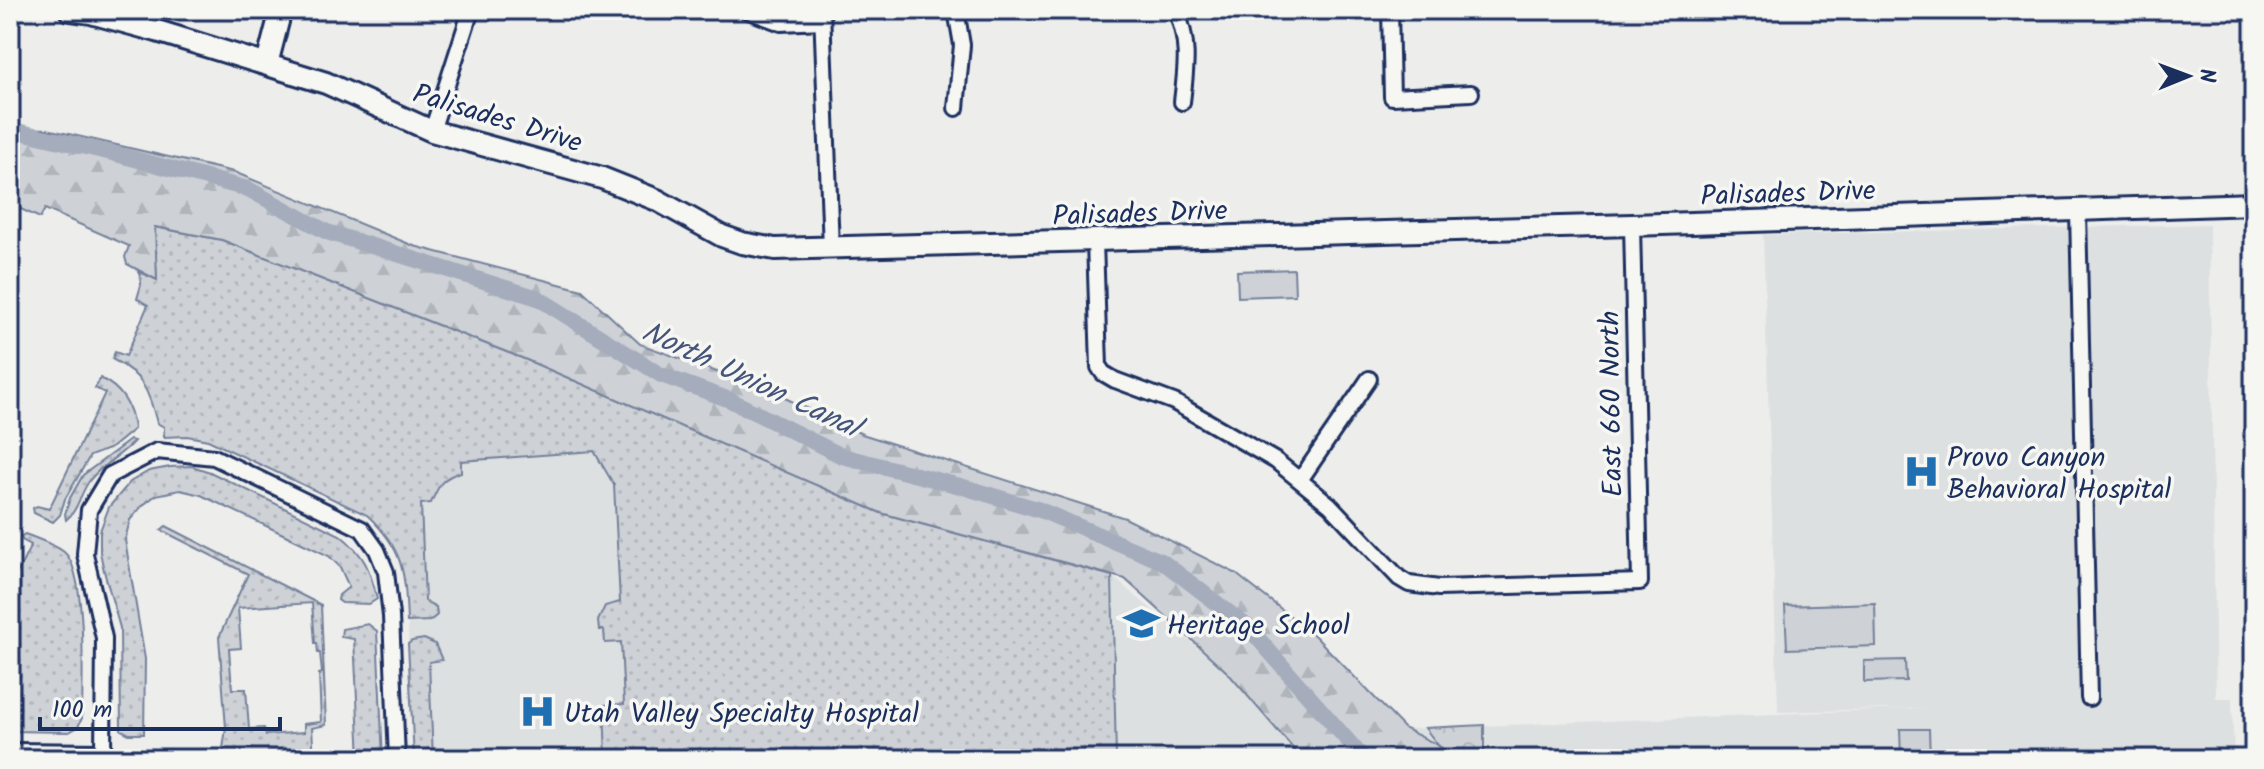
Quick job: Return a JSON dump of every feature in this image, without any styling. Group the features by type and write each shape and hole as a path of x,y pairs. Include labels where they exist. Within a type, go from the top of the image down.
{"street":[{"name":"Palisades Drive","path":"70,10 91,13 326,83 432,131 602,178 657,200 722,236 775,249 2254,204"},
{"path":"267,64 281,10"},
{"path":"432,131 471,10"},
{"path":"746,10 781,23 822,16 831,249"},
{"path":"956,10 962,45 956,108"},
{"path":"1176,10 1188,59 1182,102"},
{"path":"1390,10 1392,97 1471,93"},
{"path":"2078,211 2089,698"},
{"name":"East 660 North","path":"1300,480 1330,505 1399,578 1409,584 1439,588 1640,582 1632,225"},
{"path":"1095,241 1099,367 1103,373 1205,418 1254,447 1300,480 1369,379"},
{"path":"10,754 102,757 104,638 85,554 89,510 110,475 157,451 214,457 362,529 377,550 386,572 391,616 397,759"}],"shaded area":[{"path":"2209,224 2216,698 2232,698 2234,759 1443,759 1405,729 1927,708 1778,712 1763,235"},
{"path":"532,362 655,416 637,759 414,759 406,590 401,562 382,529 367,515"},
{"name":"Heritage School","path":"1112,576 1228,673 1302,759 1116,759"}],"green space":[{"path":"10,127 47,129 234,172 414,246 582,290 640,344 772,392 862,434 1125,518 1235,573 1313,634 1405,729 1438,745 1456,759 1302,759 1228,673 1125,579 881,513 522,358 222,240 155,227 157,280 127,264 125,257 129,246 45,209 40,218 10,204"},
{"path":"154,227 222,240 532,362 881,513 1112,576 1116,759 606,759 604,705 624,704 621,642 605,643 604,630 599,630 598,621 605,606 620,602 614,485 594,451 461,461 461,472 442,483 431,503 421,504 425,601 436,607 437,615 430,621 407,622 403,576 396,552 367,515 208,440 187,436 164,437 164,427 157,423 143,385 131,371 112,359 115,352 126,356 148,305 137,299 141,282 138,271 157,280"},
{"path":"1294,269 1295,295 1238,297 1237,271"},
{"path":"100,378 124,398 134,429 111,448 90,456 65,499 60,515 53,522 34,513 33,508 49,509 105,393 95,388"},
{"path":"130,440 134,441 90,480 66,520 70,498 83,475"},
{"path":"192,466 340,535 365,563 377,599 369,604 342,603 338,600 339,595 349,587 340,567 329,556 201,495 180,490 156,495 130,520 125,540 145,659 144,734 129,734 121,730 120,628 100,552 100,531 109,507 130,482 149,471"},
{"path":"166,526 321,605 326,725 312,728 314,759 226,759 223,749 226,728 219,637 248,574 161,530","holes":["312,603 315,643 320,653 322,673 319,674 321,722 304,724 304,732 266,735 264,728 249,729 246,689 232,689 229,649 241,648 238,608"]},
{"path":"25,534 64,552 72,564 77,582 83,657 82,718 78,727 69,732 10,731 10,588 31,545 22,540 21,536"},
{"path":"1875,603 1876,646 1787,649 1785,606"},
{"path":"368,624 377,631 383,759 360,759 354,639 341,637 342,629"},
{"path":"424,639 435,644 442,660 429,662 433,759 414,759 408,644"},
{"path":"1905,660 1906,681 1864,682 1864,661"},
{"path":"1484,725 1484,759 1456,759 1438,745 1425,728"},
{"path":"1900,729 1929,729 1930,759 1901,759"}],"waterway":[{"name":"North Union Canal","path":"10,133 21,132 112,153 248,189 327,232 538,298 661,375 730,400 842,456 1040,510 1163,562 1248,627 1364,759"}],"place":[{"name":"Provo Canyon Behavioral Hospital","path":"1921,472"},
{"name":"Heritage School","path":"1141,624"},
{"name":"Utah Valley Specialty Hospital","path":"538,712"}]}
